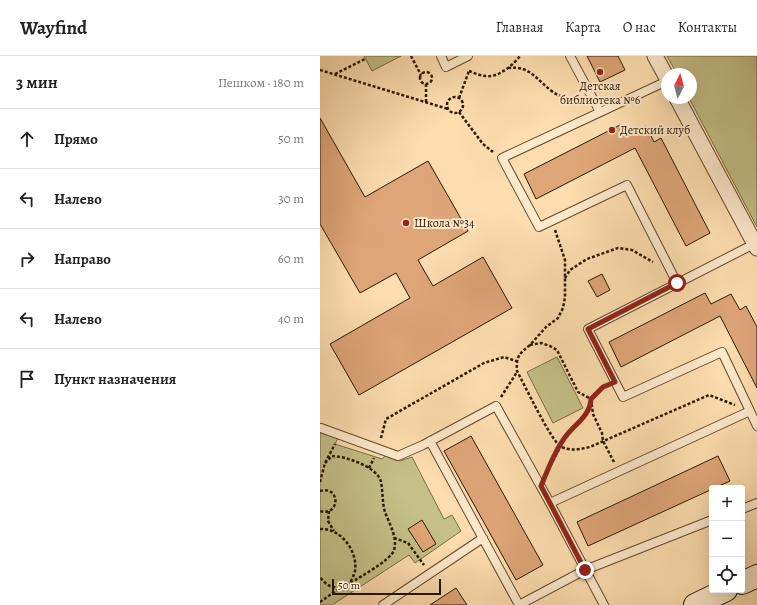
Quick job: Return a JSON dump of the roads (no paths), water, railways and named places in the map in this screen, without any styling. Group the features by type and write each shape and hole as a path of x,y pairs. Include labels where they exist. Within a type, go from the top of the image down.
{"main road":[{"path":"745,582 757,576"},
{"path":"695,605 720,593"}],"street":[{"path":"655,56 661,68"},
{"path":"681,104 756,246"}],"lane":[{"path":"441,56 446,66 466,57"},
{"path":"570,56 600,112"},
{"path":"661,83 502,158 539,227 627,185 677,283"},
{"path":"756,246 677,283 588,329 623,397 722,352 757,426"},
{"path":"321,428 398,456 430,442 496,406 541,486 604,605"},
{"path":"550,503 750,411"},
{"path":"430,442 519,605 585,570 709,521"},
{"path":"745,508 757,503"},
{"path":"383,605 482,538"}],"place":[{"name":"Детская библиотека №6","path":"600,72"},
{"name":"Детский клуб","path":"612,130"},
{"name":"Школа №34","path":"406,223"}]}
